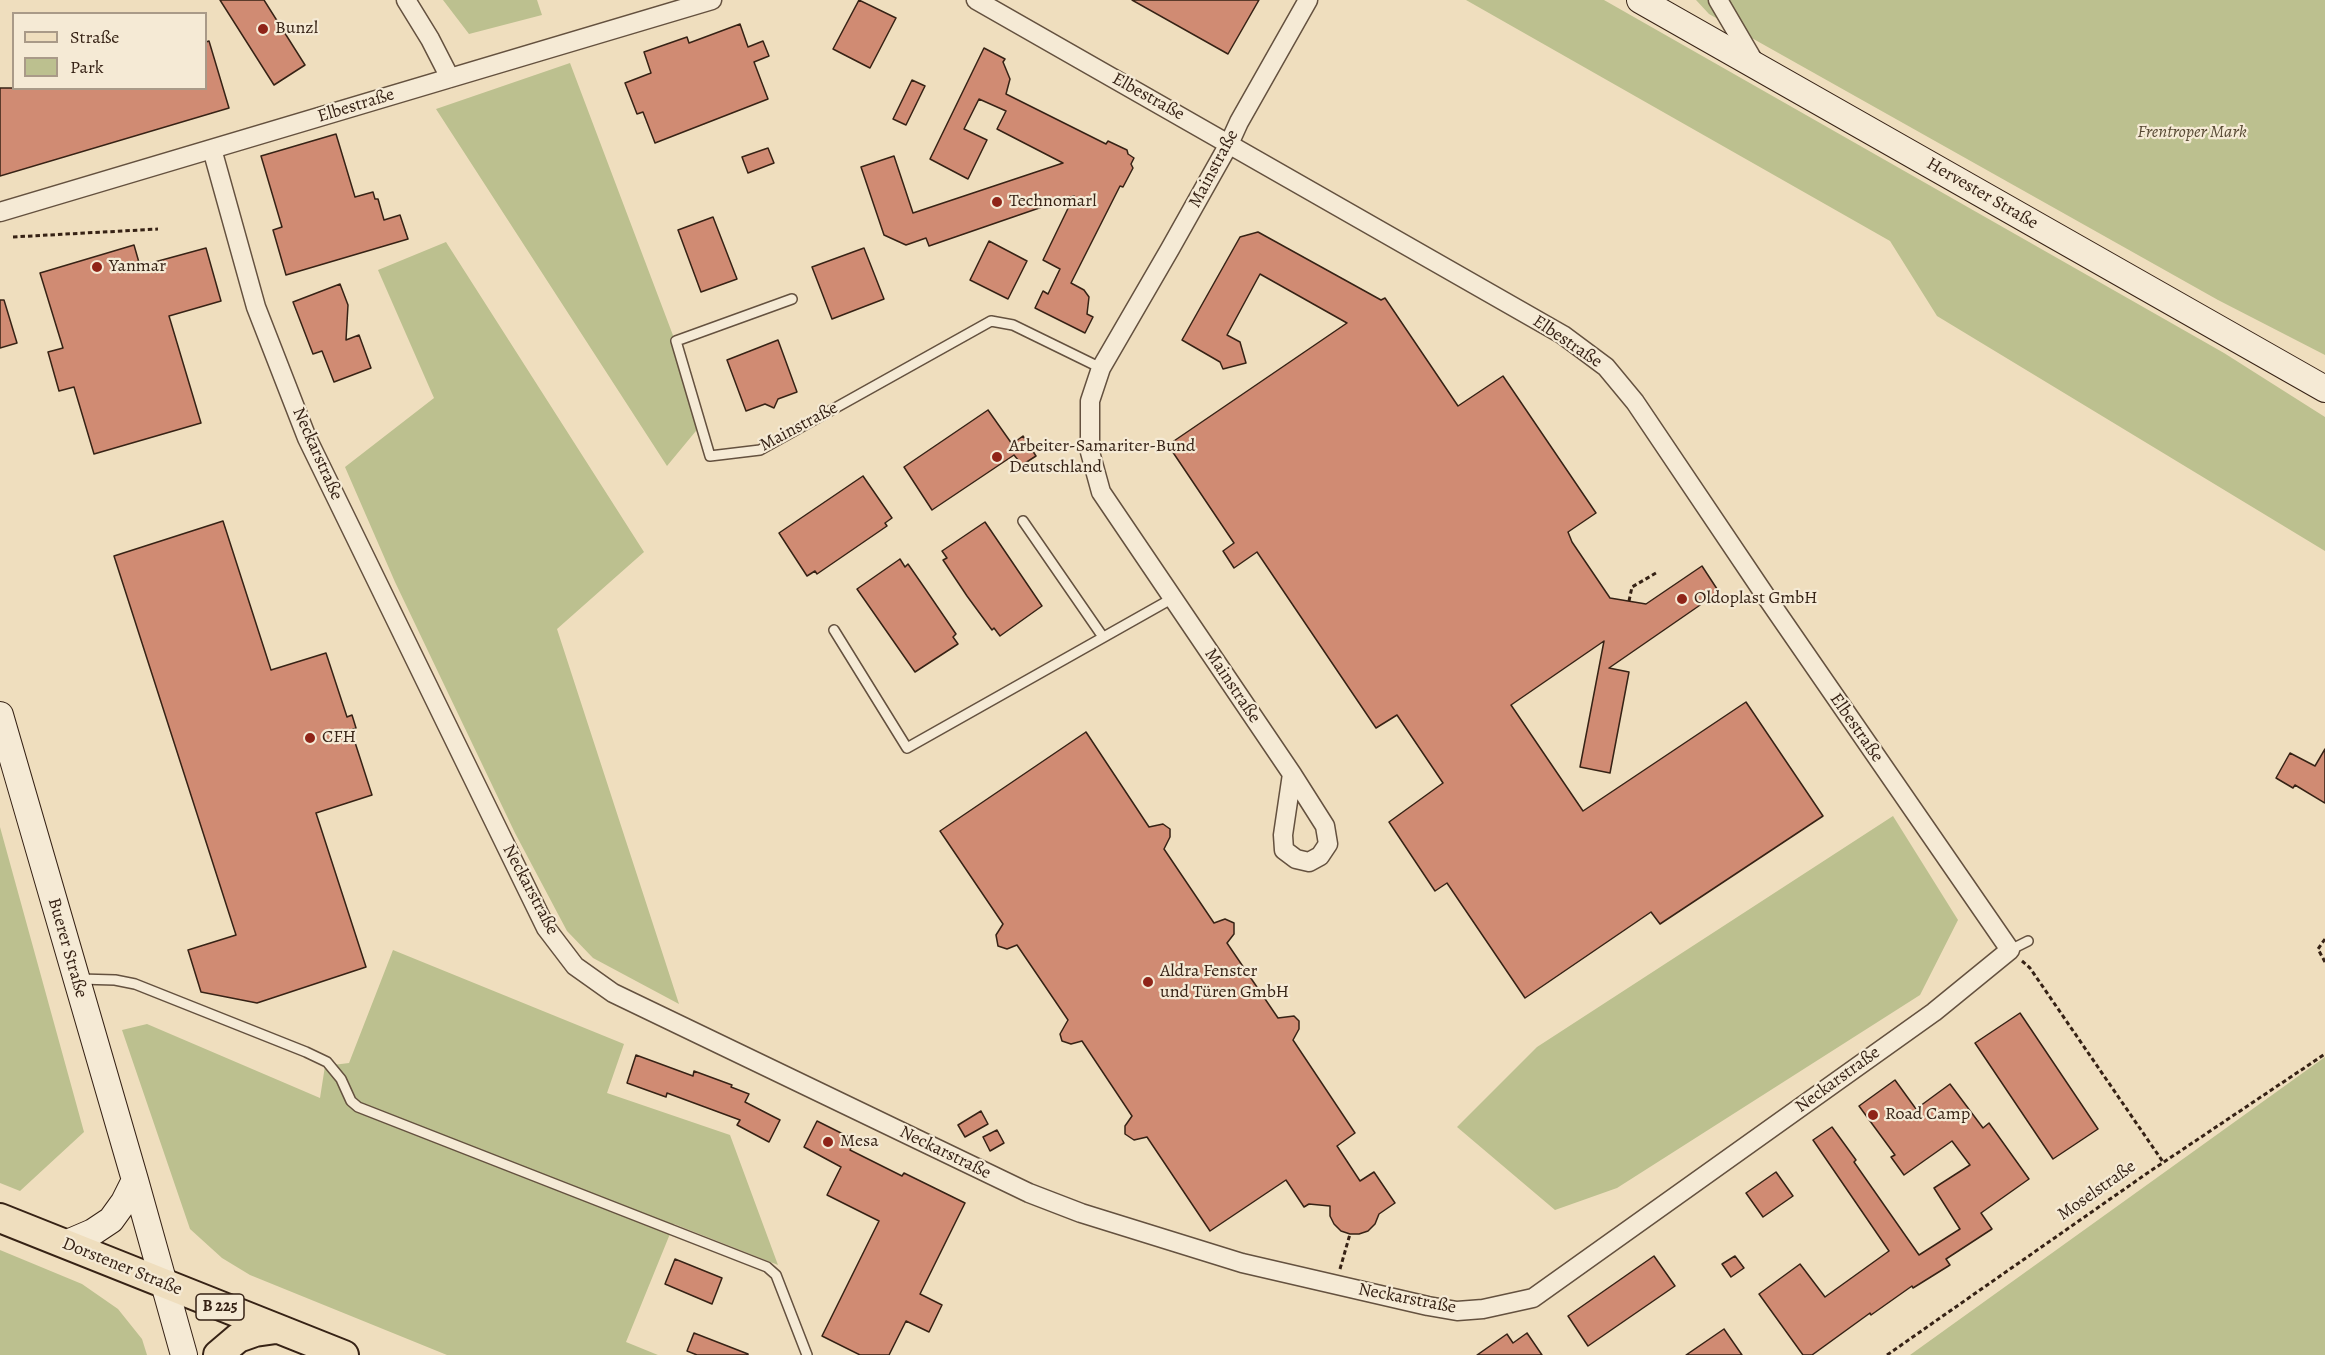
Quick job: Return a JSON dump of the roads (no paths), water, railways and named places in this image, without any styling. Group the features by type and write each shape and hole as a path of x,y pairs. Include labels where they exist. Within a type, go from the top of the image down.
{"main road":[{"name":"Hervester Straße","path":"1640,0 2325,388"},
{"name":"Buerer Straße","path":"0,715 184,1355"},
{"path":"65,1244 93,1232 111,1220 124,1202 135,1180"},
{"name":"Dorstener Straße","path":"0,1218 344,1355"},
{"path":"218,1355 238,1338 255,1332 276,1329"}],"street":[{"path":"406,0 450,78"},
{"name":"Elbestraße","path":"0,212 712,0"},
{"name":"Elbestraße","path":"976,0 1563,335 1606,367 1635,402 2010,950"},
{"name":"Mainstraße","path":"1292,774 1101,492 1090,452 1090,401 1101,368 1308,0"},
{"path":"1718,0 1756,65"},
{"name":"Neckarstraße","path":"212,149 256,307 307,438 546,928 575,966 613,993 1029,1193 1081,1213 1242,1263 1457,1311 1483,1309 1533,1298 1934,1012 2010,950"}],"lane":[{"name":"Mainstraße","path":"792,299 676,341 710,456 760,450 991,321 1013,325 1101,368"},
{"path":"1023,521 1103,637"},
{"path":"834,630 907,748 1173,598"},
{"path":"2010,950 2028,940"},
{"path":"76,979 106,979 135,984 306,1052 327,1062 341,1079 351,1101 358,1107 767,1267 776,1275 807,1355"}],"place":[{"name":"Bunzl","path":"263,29"},
{"name":"Technomarl","path":"997,202"},
{"name":"Yanmar","path":"97,267"},
{"name":"Arbeiter-Samariter-Bund Deutschland","path":"997,457"},
{"name":"Oldoplast GmbH","path":"1682,599"},
{"name":"CFH","path":"310,738"},
{"name":"Aldra Fenster und Türen GmbH","path":"1148,982"},
{"name":"Road Camp","path":"1873,1115"},
{"name":"Mesa","path":"828,1142"}],"park label":[{"name":"Frentroper Mark","path":"2192,133"}]}
